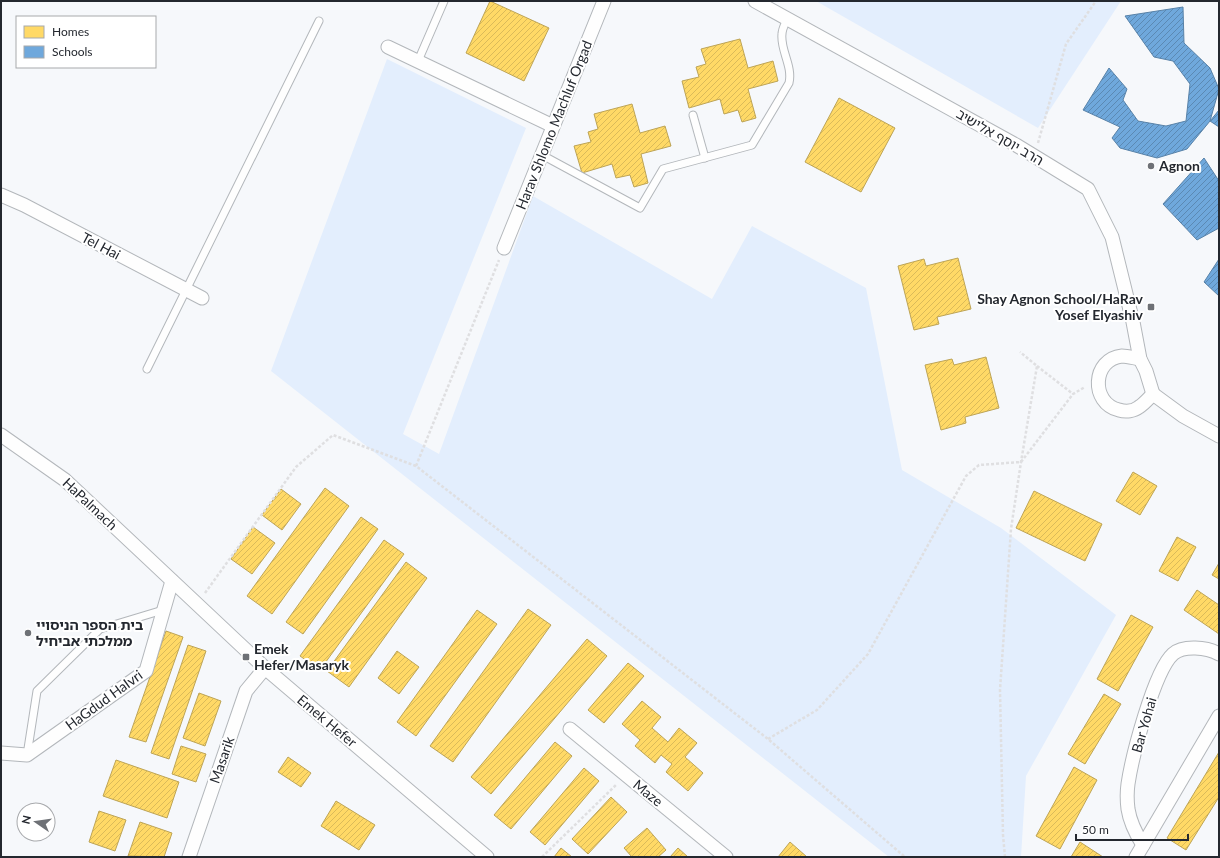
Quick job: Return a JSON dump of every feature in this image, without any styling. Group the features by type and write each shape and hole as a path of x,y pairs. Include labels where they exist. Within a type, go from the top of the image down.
{"street":[{"name":"Harav Shlomo Machluf Orgad","path":"504,248 604,1"},
{"name":"הרב יוסף אלישיב","path":"755,1 1034,156 1088,189 1112,237 1132,315 1140,358"},
{"path":"388,47 553,126"},
{"name":"Tel Hai","path":"1,195 24,205 186,291 202,298"},
{"path":"1153,394 1139,407 1132,410 1122,411 1114,409 1106,404 1101,397 1098,388 1098,380 1103,367 1113,359 1122,356 1140,358 1146,371 1153,394 1184,416 1219,436"},
{"name":"HaPalmach","path":"1,435 65,480 172,581"},
{"name":"Emek Hefer","path":"172,581 265,668 485,856"},
{"name":"HaGdud HaIvri","path":"27,755 146,671 172,581"},
{"name":"Bar Yohai","path":"1143,845 1133,827 1128,809 1128,785 1142,726 1161,671 1173,654 1191,647 1219,654"},
{"name":"Masarik","path":"189,857 246,691 265,668"},
{"path":"1136,857 1219,716"},
{"name":"Maze","path":"570,729 726,857"},
{"path":"1,753 27,755"}],"lane":[{"path":"418,61 444,1"},
{"path":"542,155 640,208 662,169 752,145 789,83 791,76 781,38 787,19"},
{"path":"147,369 319,21"},
{"path":"694,115 705,158"},
{"path":"27,755 37,690 100,629 163,610"}],"path":[{"path":"1034,156 1066,44 1096,1"},
{"path":"416,466 504,248"},
{"path":"1020,352 1073,394"},
{"path":"1005,857 1003,835 1000,690 1011,529 1037,366"},
{"path":"768,739 817,710 868,654 966,476 979,465 1021,462 1073,394 1098,380"},
{"path":"197,605 296,467 333,435 416,466 768,739 906,857"},
{"path":"542,857 626,774"}],"shaded area":[{"path":"816,1 1121,1 1038,128"},
{"path":"387,59 526,128 403,434 439,454 533,196 712,299 752,226 866,288 902,470 1001,528 1116,615 1026,776 1021,857 889,857 271,371"}],"building: Homes":[{"path":"490,1 549,28 524,81 466,53"},
{"path":"740,39 748,68 773,61 778,81 748,89 756,118 742,122 738,110 724,114 720,99 689,108 682,81 699,77 696,67 706,64 701,49"},
{"path":"839,98 895,128 861,192 805,162"},
{"path":"632,104 640,133 665,126 671,146 641,154 648,183 634,187 630,175 616,178 612,164 582,173 574,146 591,142 588,132 598,129 594,114"},
{"path":"958,258 971,309 937,317 939,324 914,330 898,266 924,259 926,266"},
{"path":"986,357 999,408 965,417 966,423 941,430 925,365 952,359 954,365"},
{"path":"1133,472 1157,486 1140,515 1116,501"},
{"path":"325,488 349,506 272,614 247,596"},
{"path":"281,489 301,504 282,530 262,515"},
{"path":"1034,491 1102,524 1085,561 1016,528"},
{"path":"361,517 378,529 303,634 286,622"},
{"path":"253,527 275,543 252,574 231,559"},
{"path":"1177,537 1196,547 1178,581 1159,571"},
{"path":"384,540 404,554 320,670 300,656"},
{"path":"406,562 427,578 349,687 327,671"},
{"path":"1219,563 1219,579 1212,575"},
{"path":"1197,590 1219,605 1219,634 1184,610"},
{"path":"528,609 551,625 453,762 430,746"},
{"path":"477,610 497,624 416,736 397,722"},
{"path":"1131,615 1153,627 1118,691 1097,679"},
{"path":"166,631 183,637 146,742 129,737"},
{"path":"587,639 607,656 491,794 471,777"},
{"path":"188,645 206,651 169,759 151,753"},
{"path":"397,651 419,667 399,694 378,678"},
{"path":"628,663 644,676 604,723 588,710"},
{"path":"199,693 221,701 205,746 183,738"},
{"path":"1104,694 1121,704 1085,764 1068,754"},
{"path":"642,701 661,717 652,728 668,742 679,728 697,743 685,757 703,773 688,791 666,772 672,764 661,755 655,763 635,746 640,740 622,724"},
{"path":"555,742 572,756 511,829 494,815"},
{"path":"181,746 206,754 196,782 172,774"},
{"path":"1219,752 1219,797 1186,850 1167,838"},
{"path":"288,757 311,773 301,787 278,772"},
{"path":"116,760 179,782 167,818 103,796"},
{"path":"1074,767 1097,780 1060,849 1036,836"},
{"path":"584,768 599,781 545,845 530,832"},
{"path":"611,797 627,812 588,854 572,839"},
{"path":"336,801 375,825 359,850 321,826"},
{"path":"99,811 126,820 115,851 89,842"},
{"path":"140,822 172,833 164,857 128,856"},
{"path":"647,828 666,850 658,857 632,857 624,848"},
{"path":"790,842 807,857 778,857"},
{"path":"1080,842 1103,857 1071,857"},
{"path":"561,848 572,857 554,857"},
{"path":"678,848 688,857 670,857"}],"building: Schools":[{"path":"1183,7 1184,43 1210,68 1219,89 1210,121 1187,149 1157,158 1120,148 1112,138 1120,127 1083,110 1109,68 1127,89 1123,100 1138,121 1166,126 1186,121 1190,84 1173,61 1154,57 1125,16"},
{"path":"1219,110 1219,127 1210,121"},
{"path":"1204,158 1219,181 1219,228 1197,240 1163,204"},
{"path":"1219,259 1219,296 1204,282"}],"place":[{"name":"Agnon","path":"1151,166"},
{"name":"Shay Agnon School/HaRav Yosef Elyashiv","path":"1151,307"},
{"name":"בית הספר הניסויי ממלכתי אביחיל","path":"28,633"},
{"name":"Emek Hefer/Masaryk","path":"246,657"}]}
